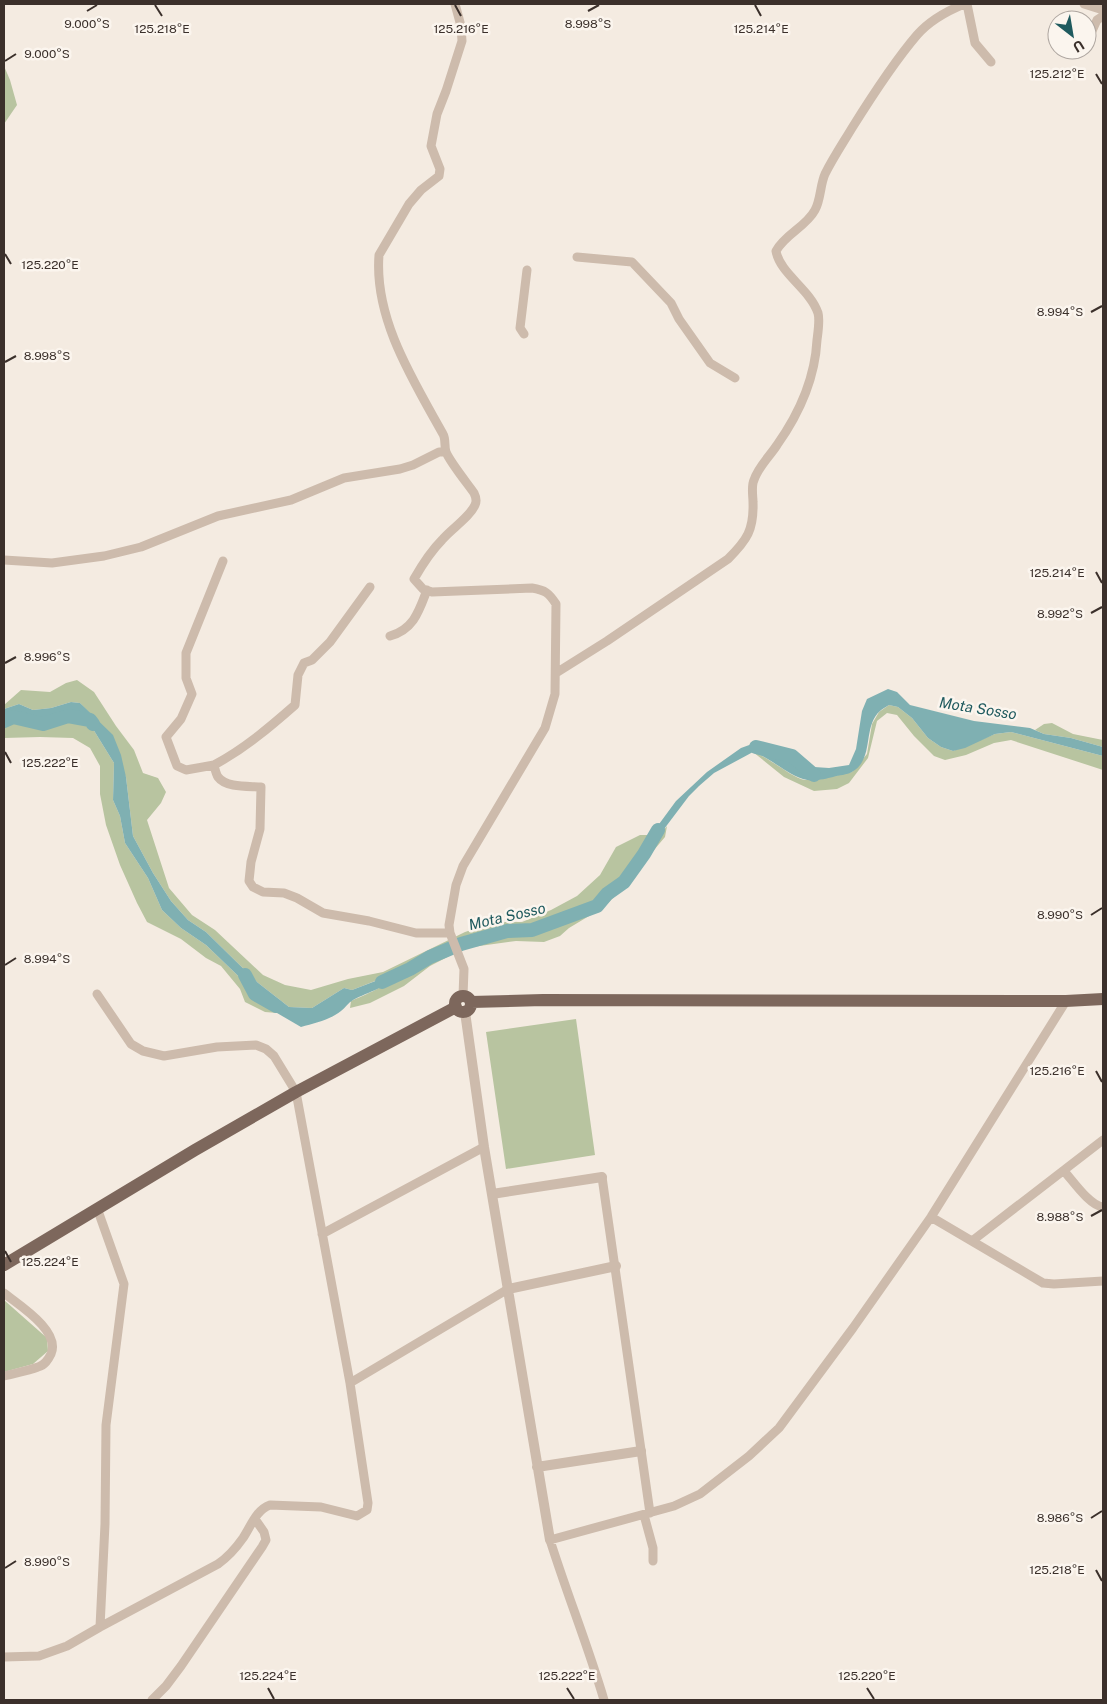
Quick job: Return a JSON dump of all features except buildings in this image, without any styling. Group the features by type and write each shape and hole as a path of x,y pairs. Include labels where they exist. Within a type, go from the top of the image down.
{"main road":[{"path":"4,1265 296,1092 464,1004 543,1000 1103,1000"}],"street":[{"path":"454,4 461,26 462,40 446,91 436,114 431,146 440,169 439,176 420,190 409,204 379,255 379,264 384,304 393,336 412,382 444,437 446,452 474,493 476,499 475,505 470,512 430,553 414,579 423,589 432,592 532,588 544,590 556,604 555,694 545,728 464,866 456,885 450,916 450,933 464,969 464,1004 484,1147 550,1540 604,1700"},
{"path":"556,673 607,641 728,559 741,546 749,534 753,524 753,481 778,444 804,397 816,360 819,314 810,299 781,265 776,250 815,211 824,176 874,93 918,34 933,20 950,10 966,4 975,43 991,62"},
{"path":"1084,4 1103,10"},
{"path":"577,257 632,262 671,303 679,320 710,363 735,378"},
{"path":"524,334 520,328 527,270"},
{"path":"4,560 52,563 104,556 141,547 218,516 291,500 344,478 400,469 413,465 438,452 446,452"},
{"path":"223,561 186,653 186,678 192,694 181,719 166,737 177,766 186,770 214,765 230,757 268,730 295,705 298,675 304,663 312,660 330,642 370,587"},
{"path":"390,636 410,626 427,590"},
{"path":"214,765 218,777 225,782 261,787 260,829 251,862 249,881 253,886 263,892 284,893 324,913 369,921 416,933 450,933"},
{"path":"4,1657 39,1656 67,1646 218,1564 229,1556 264,1507 270,1504 321,1507 357,1516 367,1510 368,1503 350,1383 296,1092 274,1056 256,1044 164,1056 143,1051 131,1044 97,994"},
{"path":"550,1540 674,1506 700,1494 749,1456 779,1428 853,1328 931,1217 1066,1001"},
{"path":"972,1241 1103,1140"},
{"path":"322,1234 484,1147"},
{"path":"1064,1171 1091,1201 1098,1207 1103,1207"},
{"path":"492,1194 602,1177 641,1451 653,1560"},
{"path":"98,1208 124,1284 106,1425 105,1524 100,1627"},
{"path":"931,1217 1043,1283 1054,1284 1103,1280"},
{"path":"350,1383 508,1289 616,1266"},
{"path":"4,1293 46,1328 52,1337 53,1349 48,1361 39,1367 4,1376"},
{"path":"537,1467 641,1451"},
{"path":"152,1700 166,1686 266,1540 264,1532 255,1519"}],"green space":[{"path":"4,66 17,105 4,124"},
{"path":"77,680 94,692 134,750 143,773 158,778 166,792 161,803 147,820 169,888 192,915 215,930 263,975 285,985 311,990 348,979 383,972 465,932 495,922 522,922 551,910 577,896 600,875 616,847 640,835 651,835 640,852 655,841 667,826 665,837 629,882 604,907 569,928 560,936 544,942 516,941 465,948 430,966 404,986 370,1003 350,1008 351,1001 383,985 398,972 352,990 344,988 312,1008 289,1007 257,982 206,932 188,920 171,901 133,836 126,777 93,717 80,703 71,702 51,708 33,710 19,704 4,709 4,705 21,690 50,692 66,683"},
{"path":"889,705 898,707 912,718 928,738 941,747 953,751 995,734 1011,732 1103,756 1103,770 1011,740 994,743 966,755 945,760 934,756 897,715 887,713 877,721 868,758 849,783 837,789 814,791 784,777 753,752 805,780 852,772 867,754 872,724 879,712"},
{"path":"72,714 93,729 114,763 113,800 120,816 125,843 148,878 162,910 181,928 206,945 277,1013 265,1012 245,1002 240,989 221,966 206,958 181,939 147,922 120,865 106,825 100,794 100,766 90,748 73,738 4,738 4,726 16,722 34,725 55,716"},
{"path":"1052,723 1073,734 1103,740 1103,747 1071,738 1044,734 1035,730 1044,724"},
{"path":"576,1019 595,1155 506,1169 486,1032"},
{"path":"4,1300 47,1338 48,1351 33,1364 4,1372"}],"water":[{"path":"888,689 897,692 910,705 974,721 1030,728 1044,734 1071,738 1103,747 1103,756 1011,732 995,734 965,748 953,751 941,747 928,738 912,718 898,707 889,705 881,710 871,725 864,759 852,772 822,779 807,780 790,773 753,752 714,773 699,786 689,796 655,841 639,854 676,801 707,772 741,748 752,744 764,745 778,755 814,767 829,768 849,765 856,749 862,711 867,699"},
{"path":"71,702 80,703 113,735 121,755 126,777 133,836 171,901 188,920 206,932 257,982 289,1007 312,1008 344,988 352,990 399,972 395,977 390,982 353,1000 337,1014 317,1023 301,1027 277,1013 206,945 181,928 162,910 148,878 125,843 120,816 113,800 114,763 93,729 72,714 55,716 34,725 16,722 4,726 4,709 19,704 33,710 51,708"}],"waterway":[{"name":"Mota Sosso","path":"4,721 13,717 43,724 68,716 90,720 93,724"},
{"name":"Mota Sosso","path":"756,747 792,756 814,775"},
{"name":"Mota Sosso","path":"382,982 430,957 461,944 507,931 532,930 597,906 607,894 624,882 658,830"},
{"name":"Mota Sosso","path":"245,975 255,994 276,1006"}]}
